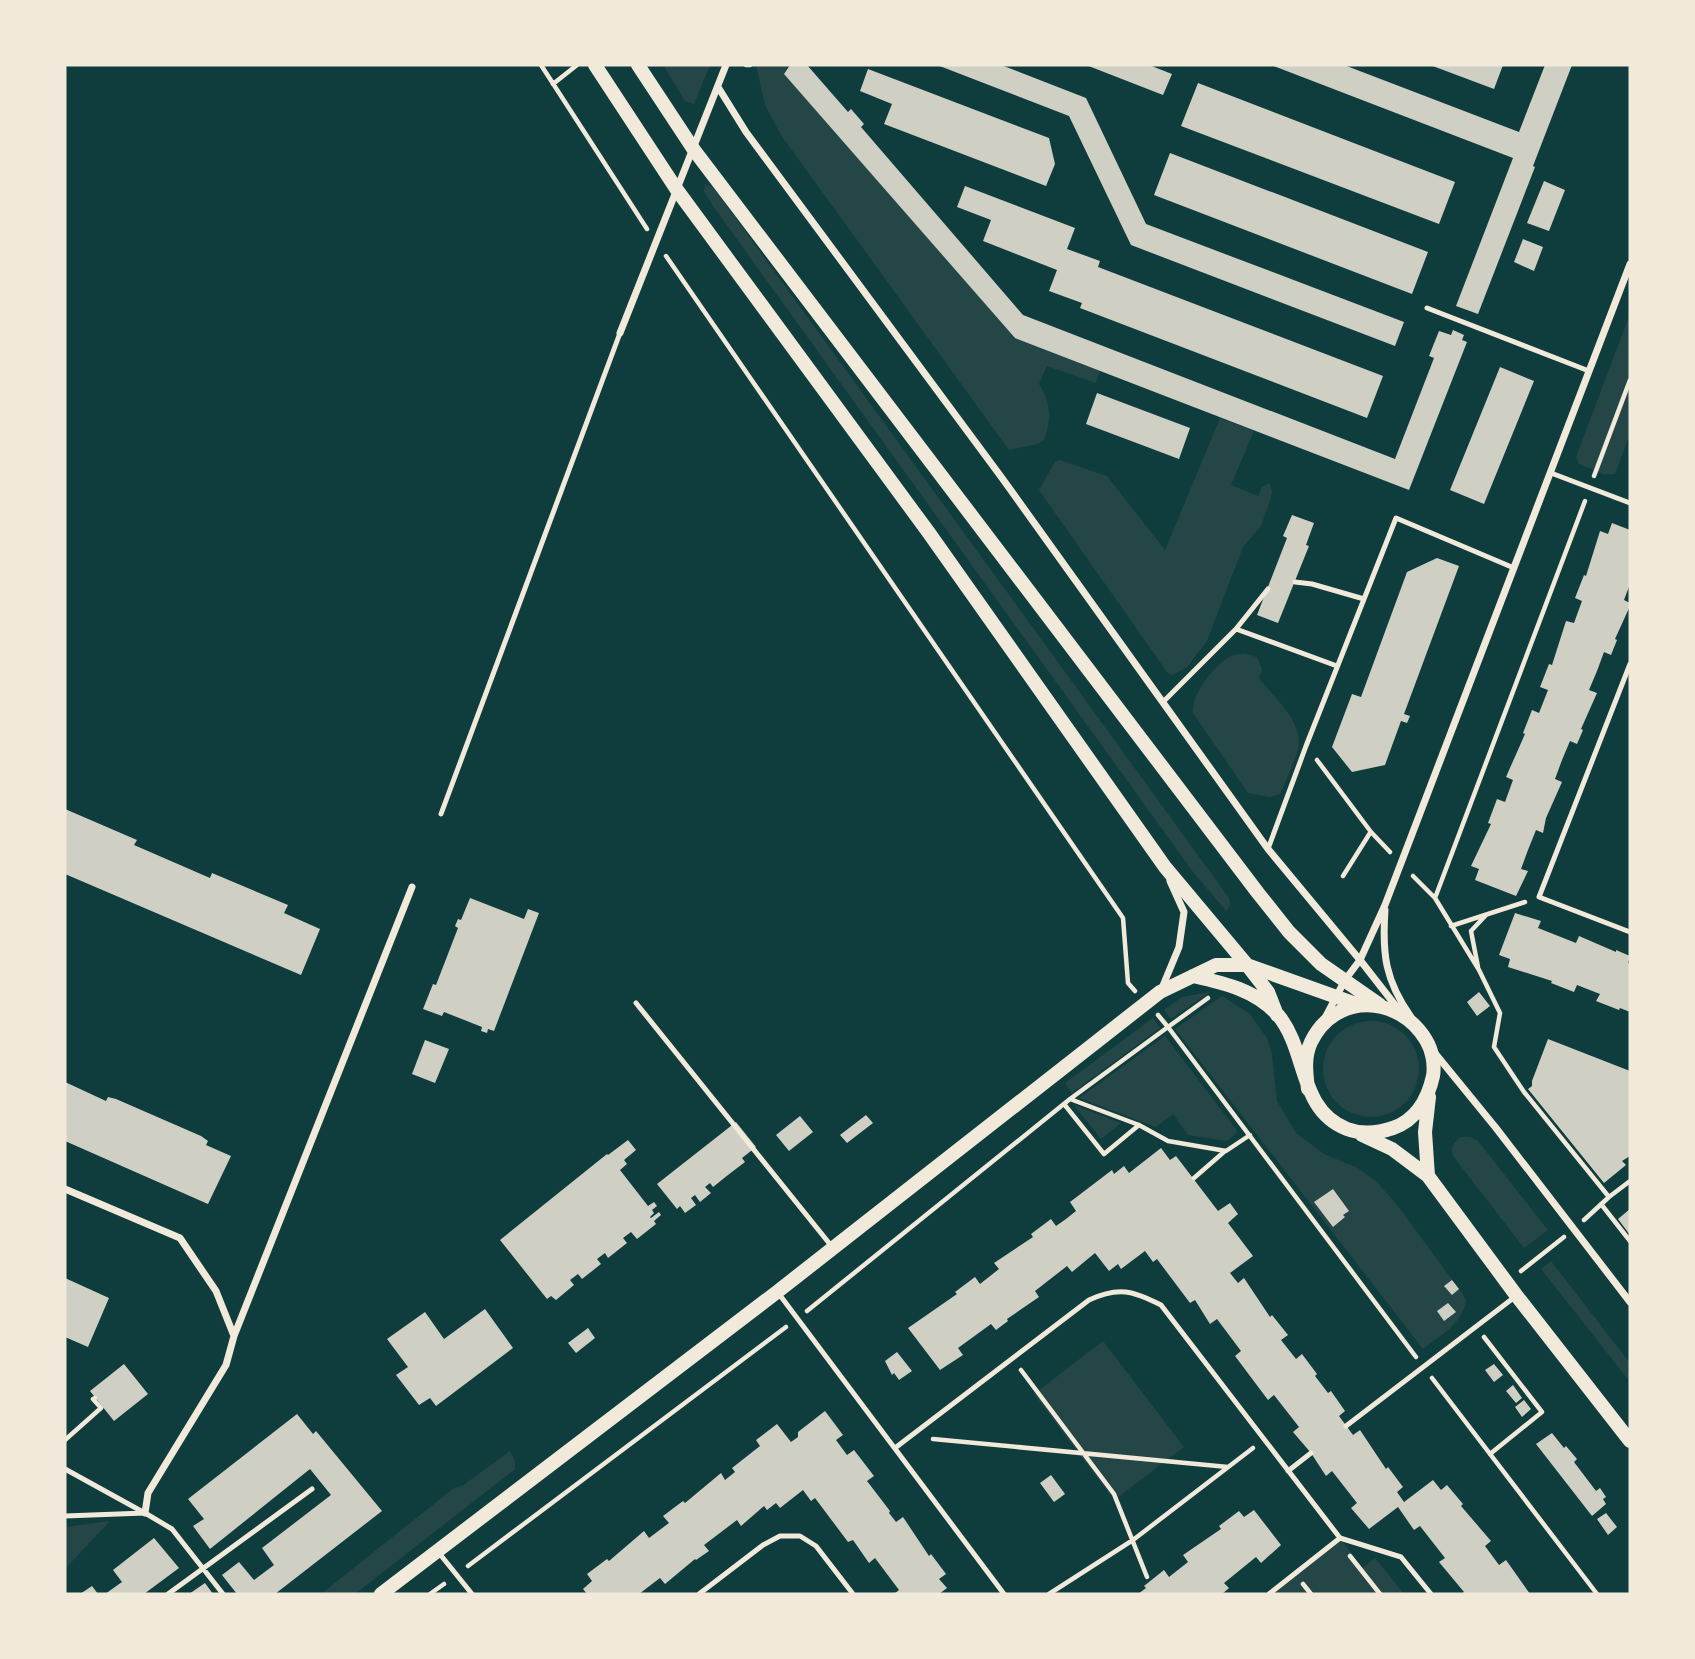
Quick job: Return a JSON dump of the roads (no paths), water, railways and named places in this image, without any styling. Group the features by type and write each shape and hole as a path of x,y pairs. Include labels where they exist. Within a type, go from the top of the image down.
{"main road":[{"path":"595,65 677,190 929,533 1165,867 1268,992 1277,1015 1292,1037 1308,1088 1320,1110 1336,1125 1392,1150 1428,1176 1516,1296 1630,1441"},
{"path":"638,65 694,149 1258,893 1302,946 1321,964 1380,1005 1401,1013 1418,1027 1430,1047 1434,1069 1425,1132 1428,1176"},
{"path":"381,1594 778,1292 1160,992 1216,965 1247,965 1359,1005"},
{"path":"1193,976 1226,983 1255,996 1277,1015"},
{"path":"1308,1088 1305,1065 1310,1043 1321,1027 1338,1013 1359,1005 1380,1005"},
{"path":"1357,1133 1380,1133 1401,1125 1419,1111 1430,1091"}],"street":[{"path":"620,334 726,65"},
{"path":"718,87 746,132 1002,478 1268,849 1401,1013"},
{"path":"1321,1027 1336,995 1360,960 1385,905 1630,264"},
{"path":"1160,992 1179,947 1184,912 1165,867"},
{"path":"145,1513 148,1493 226,1365 234,1336 412,887"},
{"path":"1385,905 1384,955 1388,975 1398,999 1418,1027"},
{"path":"1430,1047 1630,1302"},
{"path":"65,1189 180,1238 216,1291 234,1336"}],"lane":[{"path":"1427,309 1589,371"},
{"path":"441,814 620,334"},
{"path":"1551,473 1630,503"},
{"path":"1268,849 1396,518 1514,568"},
{"path":"1295,582 1364,599"},
{"path":"1163,702 1236,629 1268,589"},
{"path":"1236,629 1337,666"},
{"path":"1630,664 1539,897 1630,932"},
{"path":"636,1003 833,1248"},
{"path":"778,1292 1003,1594"},
{"path":"895,1448 1089,1300 1107,1292 1135,1292 1161,1305 1339,1539 1401,1557 1431,1594"},
{"path":"1346,1426 1516,1296"},
{"path":"1288,1471 1311,1453"},
{"path":"65,1469 172,1529 223,1594"},
{"path":"167,1594 312,1489"},
{"path":"65,1516 145,1513"},
{"path":"699,1594 763,1545 780,1536 800,1536 816,1546 853,1594"},
{"path":"1269,1594 1339,1539"},
{"path":"438,1551 472,1594"}]}
